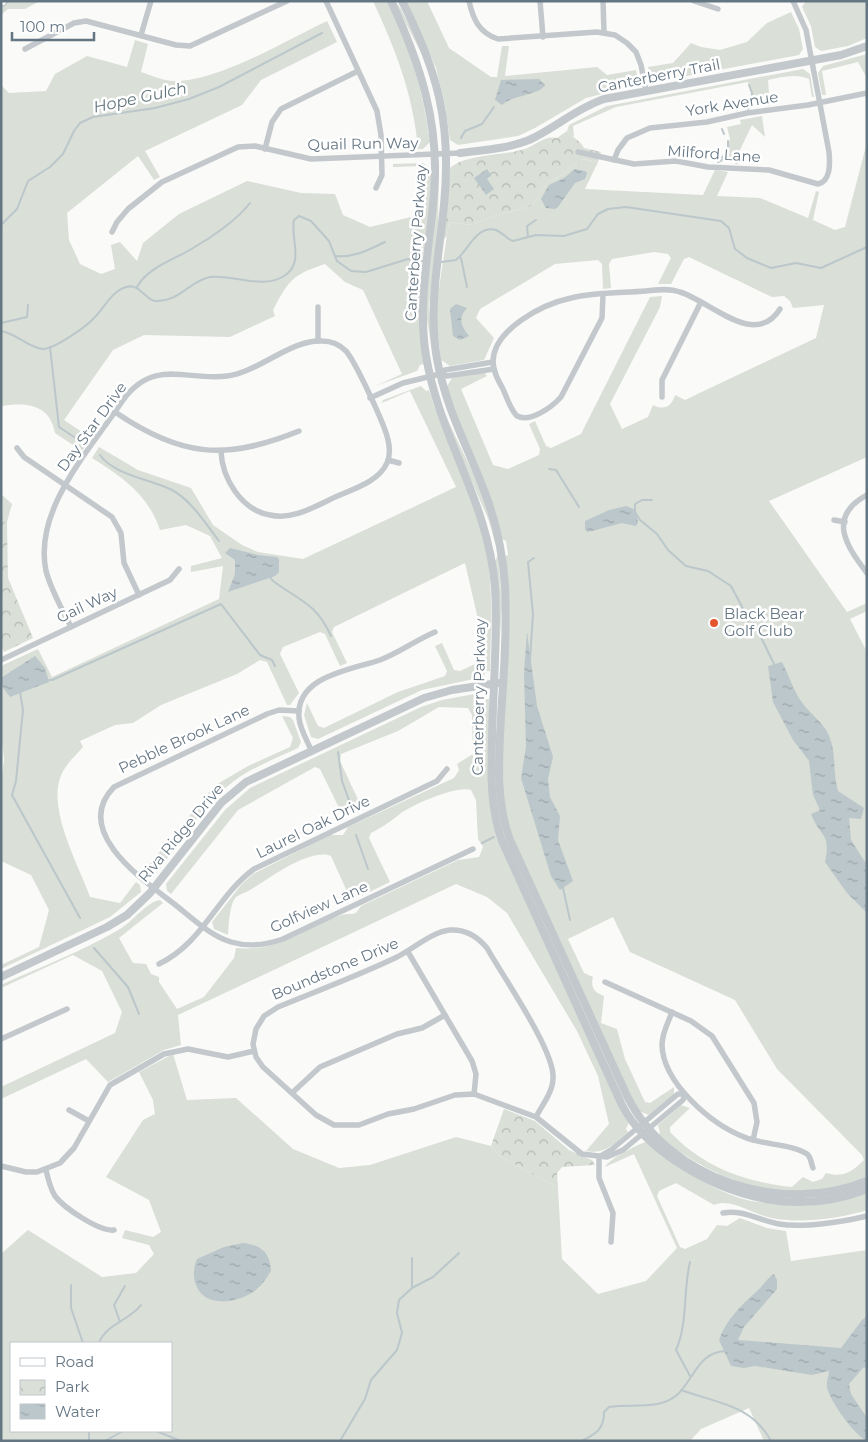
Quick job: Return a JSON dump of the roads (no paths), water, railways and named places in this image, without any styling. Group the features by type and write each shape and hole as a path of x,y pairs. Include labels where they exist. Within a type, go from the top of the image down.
{"street":[{"path":"141,35 151,1"},
{"path":"25,49 82,21 95,22 176,45 194,45 287,1"},
{"path":"326,1 377,111 382,157 382,178 376,188"},
{"name":"Canterberry Parkway","path":"391,1 413,50 423,80 431,116 435,155 434,190 425,274 423,322 430,376 442,419 471,485 488,541 495,594 491,786 493,808 500,837 622,1104 662,1152 704,1179 725,1189 754,1198 776,1201 814,1202 867,1189"},
{"name":"Canterberry Parkway","path":"402,1 434,72 443,109 447,154 446,187 435,274 433,319 440,374 450,413 485,493 497,535 505,596 499,786 507,831 642,1128 704,1171 748,1189 776,1194 809,1194 835,1191 867,1181"},
{"path":"469,1 475,22 492,37 505,40 604,32 618,36 634,49 641,65 646,91"},
{"path":"540,1 543,37"},
{"path":"603,1 604,32"},
{"path":"694,1 718,9"},
{"path":"793,1 806,30 820,103"},
{"name":"Canterberry Trail","path":"435,155 460,153 518,143 540,134 594,103 646,91 841,55 867,46"},
{"path":"265,149 274,119 283,107 358,70"},
{"name":"York Avenue","path":"614,160 627,138 650,128 707,122 747,113 820,103 867,93"},
{"name":"Milford Lane","path":"578,152 639,165 676,161 708,167 769,170 818,184 826,179 829,164 820,103"},
{"name":"Quail Run Way","path":"112,232 115,224 128,209 164,180 236,147 250,145 311,159 435,155"},
{"path":"603,295 602,318 561,397 548,408 518,421 494,369 495,349 503,335 538,310 570,298 603,295 669,290 681,292 737,321 752,325 769,321 780,309"},
{"path":"662,396 662,380 701,302"},
{"path":"221,451 224,471 239,496 254,509 276,516 298,514 367,483 379,474 388,460 388,437 346,352 335,344 318,341 318,307"},
{"name":"Day Star Drive","path":"71,627 49,581 44,550 48,518 66,485 115,412 134,388 156,375 171,373 218,376 235,375 305,343 318,341"},
{"path":"370,398 403,383 440,374 452,368 493,362"},
{"path":"440,374 447,376 494,369"},
{"path":"115,412 143,431 171,443 189,448 221,451 257,446 298,431"},
{"path":"17,448 24,457 109,514 116,522 121,533 124,564 138,595"},
{"path":"388,460 399,463"},
{"path":"867,495 852,506 845,522 844,535 846,546 867,573"},
{"path":"834,520 845,522"},
{"name":"Gail Way","path":"1,660 170,580 179,569"},
{"path":"311,750 300,725 299,712 304,695 317,682 347,669 384,658 435,632"},
{"name":"Riva Ridge Drive","path":"1,977 116,922 135,908 154,888 216,809 230,794 254,778 424,698 503,683"},
{"name":"Pebble Brook Lane","path":"154,888 119,859 106,833 101,812 104,801 111,790 121,782 266,714 283,710 299,712"},
{"name":"Laurel Oak Drive","path":"159,964 184,950 237,884 254,869 437,781 446,769"},
{"name":"Golfview Lane","path":"154,888 217,936 235,943 254,945 275,942 473,849"},
{"name":"Boundstone Drive","path":"254,1051 254,1037 257,1025 273,1009 408,952 440,933 450,930 470,934 484,945 533,1027 550,1060 554,1076 552,1085 536,1117"},
{"path":"408,952 474,1065 476,1074 474,1094"},
{"path":"605,982 703,1028 720,1046 756,1109 757,1122 752,1140"},
{"path":"1,1039 67,1009"},
{"path":"672,1012 663,1033 663,1050 673,1075 685,1094 719,1125 752,1140 806,1153 813,1168"},
{"path":"292,1093 320,1067 397,1034 422,1028 445,1015"},
{"path":"1,1166 26,1172 46,1170 60,1163 71,1153 110,1085 169,1052 188,1049 224,1057 254,1051 262,1067 321,1119 344,1127 362,1124 388,1114 414,1109 455,1095 474,1094 536,1117 576,1150 599,1156 611,1150 683,1100 685,1094"},
{"path":"69,1110 89,1121"},
{"path":"599,1156 600,1178 613,1213 611,1242"},
{"path":"46,1170 54,1194 63,1204 101,1229 114,1230"},
{"path":"723,1213 738,1212 767,1222 791,1226 867,1216"}],"water":[{"path":"539,79 545,85 538,91 512,99 502,105 495,100 501,80"},
{"path":"487,169 491,175 487,179 494,189 486,195 474,178"},
{"path":"575,169 587,173 585,179 575,183 558,207 555,209 546,208 541,199 549,185 564,178"},
{"path":"456,304 467,308 461,319 464,329 469,336 460,340 453,336 450,309"},
{"path":"626,506 636,510 638,523 636,526 622,523 588,532 585,530 585,521 609,510"},
{"path":"230,548 258,555 277,557 279,559 279,572 275,576 228,592 235,574 235,560 225,553"},
{"path":"527,632 537,706 553,757 548,779 550,797 560,816 558,840 573,881 560,890 551,876 521,778 526,747 524,673"},
{"path":"35,656 45,668 49,682 10,697 1,685 1,678"},
{"path":"782,662 798,697 822,724 829,735 833,747 838,791 864,808 861,819 849,818 851,840 867,865 867,913 847,893 825,862 827,852 826,840 811,814 820,810 813,795 809,761 793,740 773,702 768,666"},
{"path":"243,1243 260,1248 267,1255 271,1271 265,1280 253,1292 237,1299 220,1301 204,1296 194,1279 197,1259 224,1247"},
{"path":"774,1274 777,1280 777,1289 744,1327 738,1340 841,1348 867,1316 867,1367 863,1368 849,1384 851,1394 867,1418 867,1441 850,1425 832,1400 827,1387 829,1371 812,1375 755,1366 744,1368 731,1366 719,1340 722,1332 735,1313"}],"waterway":[{"name":"Hope Gulch","path":"1,225 17,209 28,181 50,167 63,154 80,123 93,117 155,108 189,99 219,87 322,33"},
{"path":"749,85 752,93 751,102"},
{"path":"748,109 750,103"},
{"path":"461,138 465,131 482,124 494,107"},
{"path":"722,129 724,134"},
{"path":"722,158 728,148 728,141"},
{"path":"718,162 722,160"},
{"path":"137,287 155,269 224,228 250,203"},
{"path":"441,262 456,260 478,234 489,229 496,230 513,241 536,235 564,236 587,229 598,214 608,209 626,207 721,221 729,228 735,249 747,258 771,268 796,263 821,268 867,247"},
{"path":"1,331 32,346 43,349 62,342 84,327 116,292 126,287 135,287 151,300 163,301 171,299 197,282 210,277 257,282 275,280 290,271 294,264 293,227 294,220 299,216 311,221 329,241 337,261 351,271 366,272 408,259 424,261"},
{"path":"528,237 527,226 536,220"},
{"path":"335,256 355,255 385,242"},
{"path":"461,258 467,287"},
{"path":"1,323 27,317 28,305"},
{"path":"50,347 59,427 86,445"},
{"path":"100,455 106,462 123,472 163,486 186,500 219,541"},
{"path":"549,469 556,470 579,507"},
{"path":"652,500 642,500 635,504 635,512 640,520 657,534 668,550 686,566 708,571 731,586 748,618 755,625 775,666"},
{"path":"530,659 533,614 528,562 534,558"},
{"path":"270,577 313,609 331,636"},
{"path":"49,680 221,604 260,655 272,660 275,666"},
{"path":"748,619 748,627"},
{"path":"20,692 23,710 16,781 12,795 80,918"},
{"path":"338,752 342,781 350,803"},
{"path":"356,835 368,869"},
{"path":"482,843 494,837"},
{"path":"563,888 570,920"},
{"path":"94,948 128,987 139,1014"},
{"path":"340,1441 365,1399 371,1380 397,1350 402,1333 397,1313 399,1300 412,1288 433,1277 459,1253"},
{"path":"412,1258 412,1288"},
{"path":"690,1262 684,1318 676,1350 690,1376"},
{"path":"71,1285 71,1308 83,1342"},
{"path":"120,1322 114,1305 125,1286"},
{"path":"100,1342 107,1331 131,1315 141,1305"},
{"path":"582,1441 601,1427 604,1412 609,1407 653,1405 670,1400 683,1389 703,1361 717,1352 727,1351"},
{"path":"681,1390 720,1402 744,1412 763,1429 771,1441"},
{"path":"89,1432 89,1441"},
{"path":"105,1441 121,1432"},
{"path":"158,1432 181,1441"}],"place":[{"name":"Black Bear Golf Club","path":"714,623"}]}
